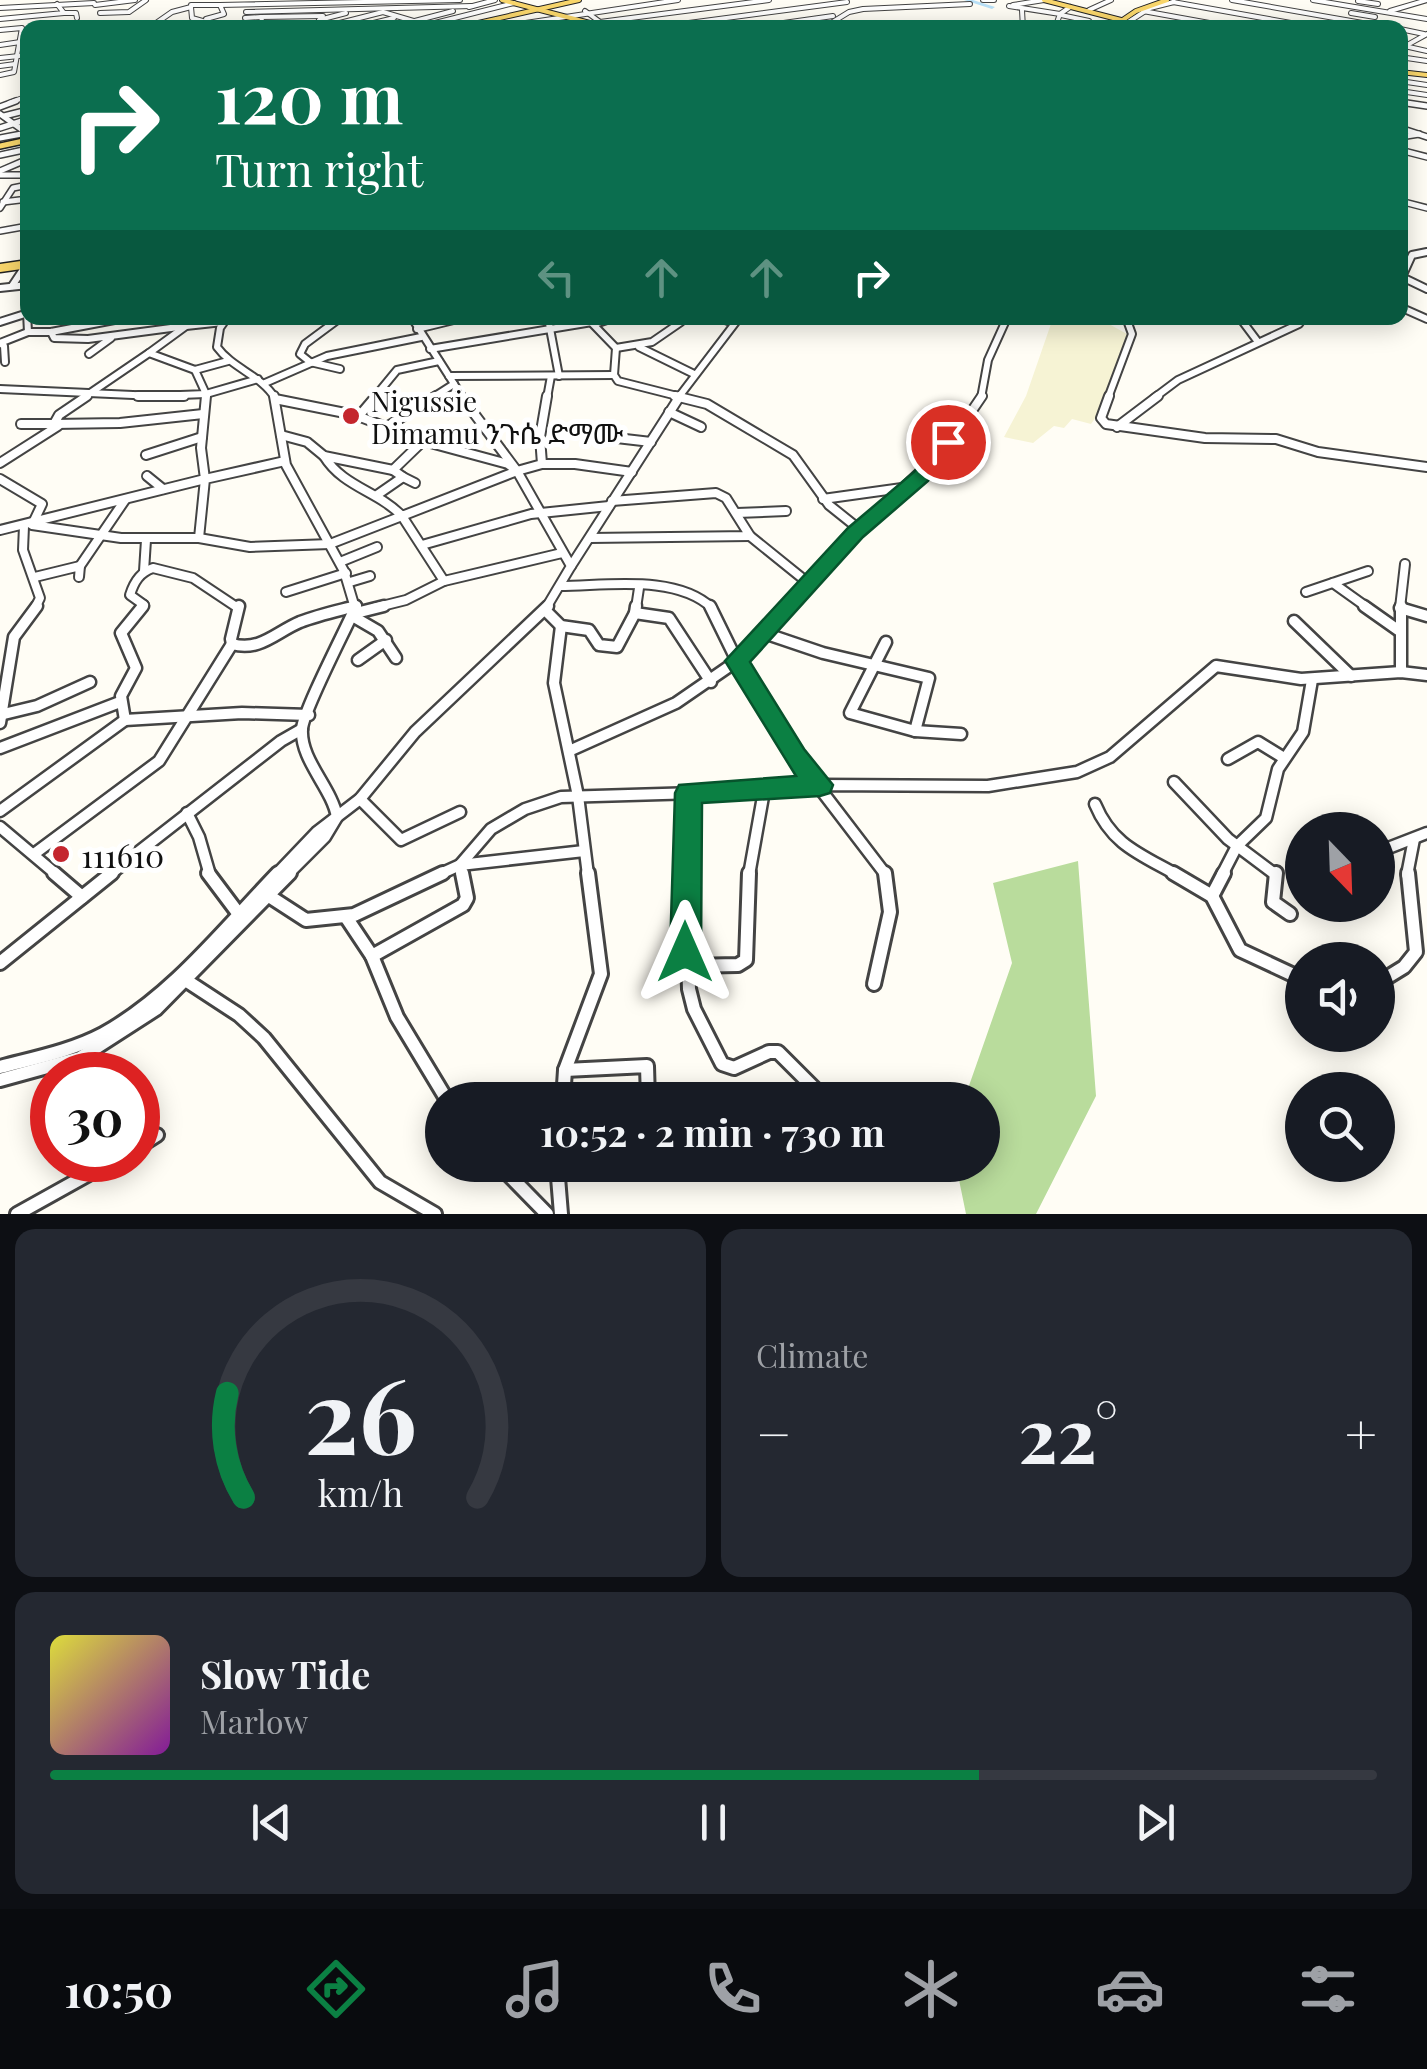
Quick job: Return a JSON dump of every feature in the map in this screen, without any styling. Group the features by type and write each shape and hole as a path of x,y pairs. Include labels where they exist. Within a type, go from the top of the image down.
{"main road":[{"path":"499,0 577,20"},
{"path":"488,20 575,0"},
{"path":"1046,0 1118,19 1167,1"},
{"path":"1046,0 1122,20"},
{"path":"487,20 535,8"},
{"path":"0,143 20,141"}],"street":[{"path":"2,0 0,8 135,0"},
{"path":"20,0 24,7 23,20"},
{"path":"50,0 64,13"},
{"path":"100,13 130,11 146,0"},
{"path":"262,0 245,11 469,7 479,12"},
{"path":"398,0 398,8"},
{"path":"161,20 192,4 460,0"},
{"path":"416,20 499,0"},
{"path":"575,0 594,20"},
{"path":"622,0 654,20"},
{"path":"539,20 676,0 708,20 845,1 863,10"},
{"path":"698,0 735,20"},
{"path":"729,0 767,20"},
{"path":"619,20 766,0 804,20 928,2 970,4"},
{"path":"983,0 994,0"},
{"path":"1046,0 1009,6 1081,20"},
{"path":"1075,20 1112,0"},
{"path":"1146,0 1157,3"},
{"path":"1112,20 1167,1 1183,0"},
{"path":"1143,11 1197,20 1236,0 1356,20"},
{"path":"1253,20 1298,0"},
{"path":"1313,0 1427,19"},
{"path":"1310,20 1360,0 1378,4"},
{"path":"1370,20 1427,0"},
{"path":"802,1 815,4 834,17"},
{"path":"871,1 888,6"},
{"path":"1167,1 1272,20"},
{"path":"319,20 362,9 366,2"},
{"path":"650,2 680,20"},
{"path":"93,3 100,13"},
{"path":"311,10 314,3"},
{"path":"449,20 514,3"},
{"path":"192,4 191,17 206,20 224,14 220,5"},
{"path":"1058,20 1070,6"},
{"path":"386,20 436,7"},
{"path":"371,8 408,20"},
{"path":"1036,11 1057,8"},
{"path":"608,9 623,19"},
{"path":"276,17 281,10"},
{"path":"1022,10 1025,20"},
{"path":"0,18 74,12 77,18"},
{"path":"350,20 383,12"},
{"path":"1414,16 1422,12"},
{"path":"97,20 100,13"},
{"path":"1351,13 1375,17"},
{"path":"50,20 51,14"},
{"path":"1093,20 1099,14"},
{"path":"285,16 286,20"},
{"path":"246,18 336,16"},
{"path":"501,16 510,20"},
{"path":"830,20 834,17"},
{"path":"1342,20 1346,18"},
{"path":"1408,47 1427,35"},
{"path":"1408,47 1427,51"},
{"path":"0,58 19,56"},
{"path":"12,74 19,56"},
{"path":"0,66 20,62"},
{"path":"0,76 12,74 18,78"},
{"path":"2,114 20,129"},
{"path":"0,128 20,122"},
{"path":"12,144 15,151"},
{"path":"0,155 20,150"},
{"path":"2,200 20,180"},
{"path":"13,188 20,187"},
{"path":"1408,263 1412,254 1427,252"},
{"path":"12,286 20,275"},
{"path":"0,288 20,286"},
{"path":"28,325 28,332"},
{"path":"53,335 82,325"},
{"path":"4,362 4,346 0,343 28,332 114,336 192,325"},
{"path":"0,963 187,813 281,741 302,730 355,612 348,577 286,461 276,399 262,381 228,361 217,347 224,325"},
{"path":"331,325 300,349 310,362 340,369"},
{"path":"415,325 517,472 572,566"},
{"path":"0,389 94,390 163,398 206,394 262,381 310,362 442,325"},
{"path":"542,464 540,437 555,376 548,325"},
{"path":"430,349 570,325"},
{"path":"596,325 616,348 614,375 618,381 707,404 787,449 823,499 860,529"},
{"path":"616,348 638,347 663,337 677,325"},
{"path":"0,1080 80,1058 125,1032 186,982 238,914 317,832 360,799 415,732 544,610 677,398 733,325"},
{"path":"569,750 676,703 736,661 807,582 909,487 963,428 978,402 988,358 1005,325"},
{"path":"1129,325 1132,334 1101,418 1117,427 1205,438 1276,439 1318,452 1427,467"},
{"path":"1245,325 1258,342"},
{"path":"1117,427 1160,390 1297,325"},
{"path":"0,463 56,425 60,415 186,326"},
{"path":"53,335 55,349"},
{"path":"89,354 114,336"},
{"path":"638,347 694,374"},
{"path":"149,353 195,370 228,361"},
{"path":"359,416 400,368 439,361"},
{"path":"195,370 206,394 202,437 205,479 198,538"},
{"path":"388,426 451,380 614,375"},
{"path":"276,399 359,416 423,441 508,464 517,472"},
{"path":"669,412 700,427"},
{"path":"21,424 204,414"},
{"path":"282,435 307,442 324,456 340,480 378,495 402,516 444,581"},
{"path":"146,456 202,437"},
{"path":"608,437 650,442"},
{"path":"393,470 423,441"},
{"path":"324,456 393,470 415,483"},
{"path":"28,526 146,540 198,538 236,547 330,544 542,464 565,460 587,468 632,472"},
{"path":"0,530 286,461"},
{"path":"146,476 164,489"},
{"path":"378,495 404,477"},
{"path":"0,479 42,504 28,526 23,550 35,576 39,605 14,634 12,672 1,717"},
{"path":"823,499 909,487"},
{"path":"422,545 540,513 716,493 737,513 750,536 807,582"},
{"path":"35,576 80,572 125,500"},
{"path":"737,513 786,511"},
{"path":"590,538 750,536"},
{"path":"125,720 120,702 136,668 121,633 144,604 130,595 144,571 146,540"},
{"path":"340,562 378,548"},
{"path":"232,644 243,648 262,644 301,621 406,600 444,581 562,552"},
{"path":"1401,672 1398,630 1405,564"},
{"path":"34,854 159,761 232,644 239,606 188,576 152,568 144,571"},
{"path":"1306,592 1368,570"},
{"path":"286,592 348,577 370,576"},
{"path":"1333,583 1398,630"},
{"path":"560,586 683,592 704,600 717,618 736,661 795,756 876,859 893,891 874,984"},
{"path":"544,610 561,626 588,630 599,645 617,647 635,613 639,588"},
{"path":"1400,608 1427,616"},
{"path":"355,612 386,640 396,658"},
{"path":"635,613 674,622 710,682"},
{"path":"1294,622 1351,676"},
{"path":"561,626 554,682 578,796 602,974 565,1082"},
{"path":"764,633 823,653 929,678 915,731"},
{"path":"2,636 14,634"},
{"path":"358,660 386,640"},
{"path":"886,642 849,712 915,731 961,734"},
{"path":"372,956 463,905 466,898 460,864 479,841 506,819 561,797 764,791 820,785 988,786 1077,772 1110,757 1216,666 1312,680 1401,672 1427,675"},
{"path":"1212,896 1238,846 1266,818 1284,758 1303,732 1312,680"},
{"path":"1,717 38,706 90,682"},
{"path":"0,748 120,702"},
{"path":"0,811 125,720 309,715"},
{"path":"0,1068 75,1047 105,1033 140,1009 195,966 325,837 337,818 334,800 309,756 302,730"},
{"path":"1228,759 1258,742 1284,758"},
{"path":"1174,782 1238,846 1276,873 1272,902 1285,911"},
{"path":"687,966 738,965 746,960 746,892 764,791"},
{"path":"689,793 685,865 687,966 694,1009 722,1064 734,1068 778,1052 808,1082"},
{"path":"360,799 401,840 460,812"},
{"path":"1095,804 1098,818 1125,844 1212,896 1240,950 1285,971"},
{"path":"187,813 208,873 238,914"},
{"path":"0,827 82,897"},
{"path":"1395,846 1427,833"},
{"path":"1395,973 1416,952 1407,878 1414,839"},
{"path":"268,896 306,920 346,917 386,903 460,864 584,851"},
{"path":"346,917 372,956 412,1046 436,1082"},
{"path":"186,982 239,1015 264,1038 380,1182 435,1214"},
{"path":"566,1070 647,1066 647,1082"},
{"path":"18,1214 75,1182"},
{"path":"512,1182 548,1214"},
{"path":"559,1182 562,1214"}],"shaded area":[{"path":"1051,325 1111,325 1127,334 1091,424 1072,419 1064,428 1054,426 1033,443 1004,437 1026,396"}],"green space":[{"path":"1078,861 1096,1096 1036,1214 966,1214 959,1182 1000,1182 1000,1082 970,1082 1012,963 993,883"}],"waterway":[{"path":"967,0 992,7"}],"place":[{"name":"Nigussie Dimamu ንጉሴ ድማሙ","path":"351,416"},
{"name":"111610","path":"61,854"}],"route":[{"path":"685,952 689,793 820,785 795,756 736,661 856,532 921,476 948,442"}]}
